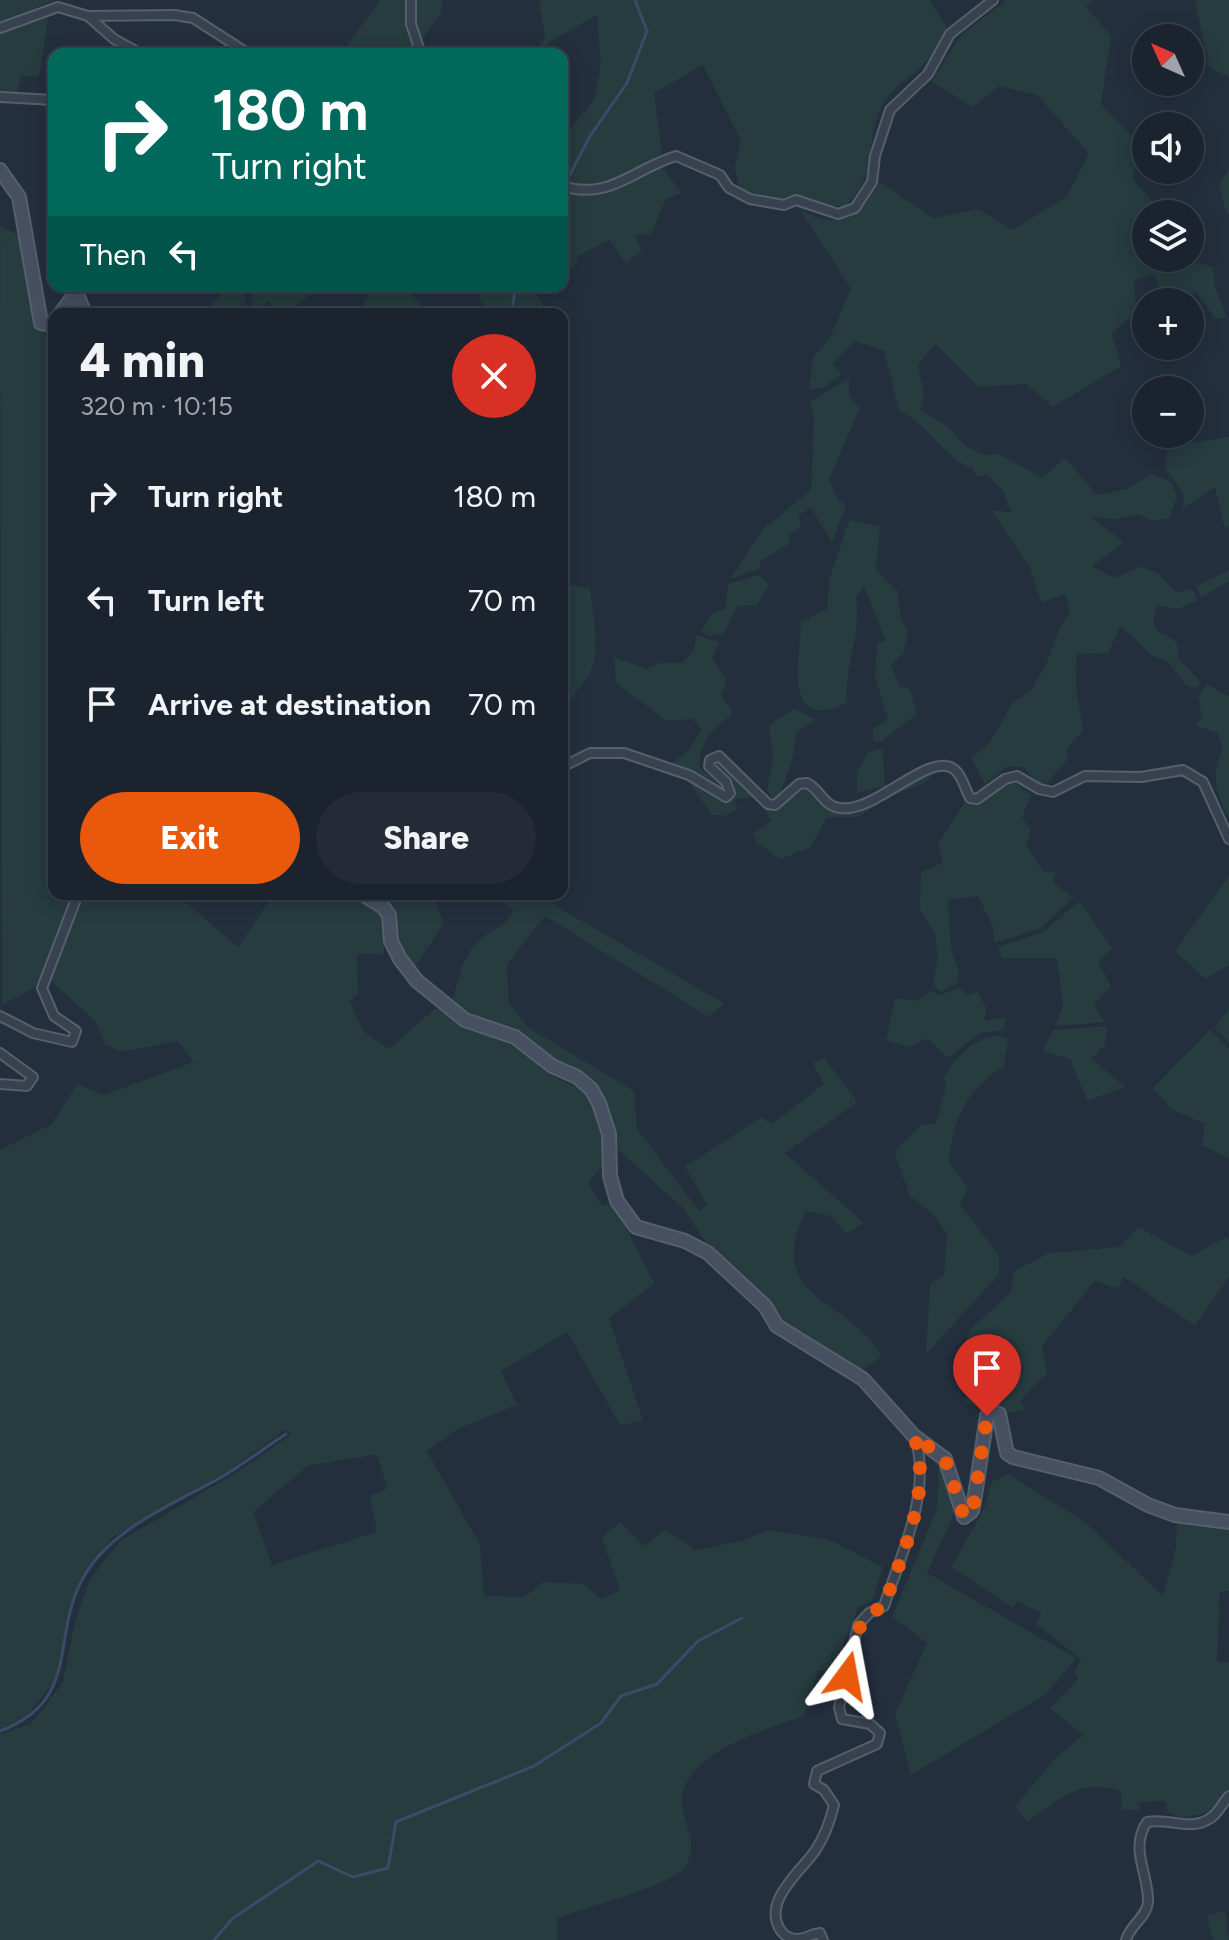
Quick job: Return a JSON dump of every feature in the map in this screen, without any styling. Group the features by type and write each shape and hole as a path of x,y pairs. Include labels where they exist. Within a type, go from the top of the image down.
{"main road":[{"path":"0,170 19,197 41,323 48,325"},
{"path":"64,308 72,298 79,299 83,308"},
{"path":"372,900 389,915 391,941 417,981 465,1020 515,1037 552,1066 577,1077 591,1089 609,1134 610,1176 617,1201 636,1227 685,1241 708,1253 765,1306 777,1326 863,1379 914,1436 945,1459 964,1517 972,1511 987,1416 991,1411 999,1414 1007,1453 1013,1457 1099,1478 1148,1505 1175,1515 1229,1522"}],"street":[{"path":"411,0 411,24 419,48"},
{"path":"568,188 581,192 608,188 676,156 720,175 729,188 750,199 784,205 796,200 838,214 855,208 872,182 875,156 890,110 928,74 950,34 993,0"},
{"path":"0,28 58,7 88,16 174,15 193,18 240,48"},
{"path":"88,16 114,39 130,48"},
{"path":"0,97 48,100"},
{"path":"568,764 590,753 624,753 689,775 726,797 730,793 729,787 709,766 710,760 719,756 768,804 775,805 799,784 807,783 836,808 855,809 903,785 929,765 940,764 958,772 970,798 977,799 1005,779 1017,776 1039,789 1053,792 1085,776 1141,777 1183,770 1203,782 1229,839"},
{"path":"0,1016 33,1033 72,1042 76,1031 54,1016 42,988 76,900"},
{"path":"0,1053 33,1077 32,1082 19,1088 0,1084"},
{"path":"823,1940 820,1933 799,1940 787,1937 778,1927 777,1908 785,1886 814,1853 830,1825 834,1805 824,1790 814,1784 817,1771 877,1744 880,1733 870,1724 842,1719 839,1707 858,1625 869,1613 884,1606 912,1525 918,1461 914,1436"},
{"path":"1126,1940 1148,1902 1139,1852 1141,1831 1147,1822 1158,1819 1177,1825 1200,1823 1215,1816 1229,1796"}],"green space":[{"path":"0,0 53,0 0,24"},
{"path":"380,0 409,0 414,48 345,48"},
{"path":"415,0 443,0 441,12 421,41 415,22"},
{"path":"539,0 930,0 947,28 927,61 891,92 883,104 873,131 867,171 856,195 845,206 830,206 808,197 782,199 752,195 739,187 735,167 741,141 703,65 654,93 662,153 614,181 588,186 568,182 568,131 594,100 601,65 597,15 544,48 537,48 545,37"},
{"path":"1006,0 1094,0 1086,6 1111,36 1101,104 1132,136 1132,184 1137,184 1151,200 1132,200 1132,272 1204,272 1204,265 1213,267 1214,284 1227,317 1215,319 1204,302 1204,288 1160,288 1153,274 1134,280 1132,316 1111,333 1121,366 1053,407 1026,384 978,387 935,344 918,365 924,395 920,410 949,427 965,446 984,455 999,454 1042,478 1065,458 1097,495 1127,489 1153,474 1171,482 1177,497 1169,518 1152,521 1139,514 1117,519 1091,517 1124,542 1092,566 1114,578 1140,567 1158,573 1177,593 1190,589 1194,591 1197,601 1178,609 1157,605 1153,621 1156,630 1177,642 1179,659 1201,682 1196,688 1186,685 1169,663 1153,656 1120,626 1108,653 1077,654 1076,688 1083,730 1067,749 1068,759 1044,787 1022,767 1008,766 985,784 971,757 989,744 1013,702 1031,691 1049,658 1060,626 1070,613 1065,594 1041,602 1030,568 991,510 1012,513 1003,491 987,475 977,477 972,468 953,457 899,410 884,351 855,341 833,364 842,374 822,388 809,390 813,358 830,337 851,289 800,210 827,219 847,218 864,205 879,181 933,218 979,209 1013,230 1067,196 1089,153 1037,95 999,86 973,107 932,82 960,36"},
{"path":"1195,0 1229,0 1229,77 1209,67 1204,24 1200,24"},
{"path":"48,18 39,77 21,75 17,94 0,93 0,30"},
{"path":"660,165 682,193 666,199 651,234 634,235 642,250 626,264 610,240 577,256 577,264 568,269 568,190 589,193 624,184"},
{"path":"1229,170 1229,213 1226,214 1219,184"},
{"path":"0,225 18,235 39,330 48,336 48,900 72,900 49,961 35,987 2,1005"},
{"path":"244,292 246,308 210,308 222,294"},
{"path":"251,292 309,292 310,295 292,308 273,308 268,301 259,308 253,308"},
{"path":"371,292 409,292 424,308 361,308"},
{"path":"483,292 536,292 545,308 486,308 479,298"},
{"path":"849,378 849,396 860,408 829,479 838,500 846,505 832,542 811,508 799,515 800,527 789,535 790,543 761,561 759,569 730,579 763,529 811,490 814,416 810,402"},
{"path":"1229,437 1229,527 1225,528 1215,487 1182,509 1184,495 1166,469 1167,448 1204,448 1204,441"},
{"path":"849,520 880,526 876,569 897,591 901,619 908,633 903,655 891,664 899,686 910,689 917,714 880,742 873,741 873,729 888,720 875,676 877,644 886,641 864,586 856,597 857,624 847,703 826,710 812,709 799,689 801,622 827,609 829,581"},
{"path":"1229,570 1229,581 1202,597 1195,587"},
{"path":"759,575 769,586 757,605 738,606 724,633 709,636 701,632 712,614 725,609 728,584"},
{"path":"568,584 590,589 594,658 585,680 568,704"},
{"path":"696,635 719,642 712,659 727,679 721,696 733,713 709,736 701,751 700,768 726,788 720,792 709,779 672,763 688,751 701,730 694,719 667,721 616,683 614,657 647,669 660,663 683,663 694,650"},
{"path":"1207,684 1229,697 1229,819 1216,784 1223,748 1218,733 1196,726 1202,716 1198,696"},
{"path":"795,709 816,720 796,733 793,758 780,794 772,798 767,790 773,761 769,725"},
{"path":"883,748 885,786 857,793 857,771 869,751"},
{"path":"719,760 758,797 734,799 738,809 724,816 712,815 688,781 720,800 733,799 735,784 713,764"},
{"path":"932,767 938,769 924,783 889,797 858,817 827,817 811,847 780,859 756,842 753,833 771,821 762,805 777,806 791,794 806,789 825,808 857,814"},
{"path":"1004,781 1014,783 1031,795 1022,817 1031,830 1026,845 1043,871 1056,872 1053,882 1073,898 1040,929 994,943 993,927 978,896 948,900 951,949 959,973 957,983 941,992 933,985 938,958 935,934 920,911 921,872 943,863 938,844 965,802 978,801"},
{"path":"1229,876 1229,965 1206,979 1175,951"},
{"path":"79,900 184,900 238,947 270,900 356,900 381,914 386,929 383,954 357,954 358,994 350,1001 363,1031 389,1049 436,1008 465,1027 496,1033 512,1042 548,1074 586,1092 596,1111 603,1144 603,1165 588,1183 602,1205 615,1205 654,1283 609,1319 643,1421 620,1425 567,1332 501,1371 517,1405 457,1429 427,1451 480,1545 484,1596 524,1597 543,1582 583,1584 601,1599 620,1590 602,1538 620,1522 645,1546 665,1529 696,1550 746,1540 766,1530 828,1539 883,1567 872,1601 858,1607 833,1672 818,1671 804,1716 728,1746 694,1771 685,1787 682,1804 691,1853 683,1869 675,1876 644,1890 557,1918 557,1940 0,1940 0,1735 32,1723 63,1682 75,1622 90,1579 120,1541 234,1474 292,1434 285,1430 228,1471 113,1537 80,1579 54,1682 23,1720 0,1729 0,1150 52,1124 77,1084 104,1095 194,1062 177,1041 121,1052 105,1044 96,1022 50,980","holes":["377,1454 387,1488 370,1496 377,1532 272,1565 253,1512 308,1466"]},
{"path":"385,900 434,900 444,923 414,968 395,937 396,912"},
{"path":"500,900 549,900 724,1003 709,1017 545,916 507,964 509,1004 530,1029 634,1091 637,1129 699,1211 707,1204 685,1167 761,1117 772,1124 824,1084 813,1063 824,1058 858,1102 785,1153 864,1223 846,1234 831,1216 806,1211 795,1240 795,1263 802,1281 816,1296 868,1337 882,1356 861,1371 780,1321 769,1305 708,1246 683,1208 615,1147 593,1087 473,1019 453,1000 469,953 514,911"},
{"path":"1080,901 1112,948 1098,962 1111,987 1094,1005 1105,1022 1055,1026 1063,1007 1057,958 1002,958 998,947 1043,932"},
{"path":"960,987 967,995 977,992 986,1007 985,1020 1006,1018 1003,1030 980,1033 947,1058 928,1038 909,1047 886,1040 895,998 915,1001 931,991 939,996"},
{"path":"1229,1009 1229,1043 1214,1027"},
{"path":"1107,1026 1105,1045 1091,1058 1125,1087 1087,1101 1070,1059 1043,1051 1053,1030"},
{"path":"1210,1030 1229,1048 1229,1159 1202,1145 1205,1124 1171,1109 1153,1088"},
{"path":"999,1036 1008,1039 1004,1066 980,1085 964,1107 954,1132 949,1162 968,1188 960,1205 999,1255 999,1274 926,1354 930,1284 944,1275 947,1234 932,1213 910,1196 894,1151 922,1125 936,1124 946,1086 944,1077 960,1055 981,1040"},
{"path":"1138,1227 1192,1256 1226,1237 1229,1240 1229,1277 1195,1326 1124,1277 1118,1288 1095,1281 1042,1346 1047,1374 1020,1400 1024,1410 1005,1414 1002,1405 980,1408 964,1403 972,1389 956,1365 970,1330 1010,1293 1014,1271 1049,1253 1119,1247"},
{"path":"939,1463 942,1463 954,1514 927,1573 1076,1658 1045,1695 911,1775 895,1714 927,1643 892,1617 937,1509"},
{"path":"1008,1474 1086,1523 1163,1596 1176,1548 1177,1519 1229,1527 1229,1591 1220,1591 1217,1661 1229,1662 1229,1788 1211,1812 1180,1818 1168,1812 1165,1801 1140,1802 1139,1810 1122,1810 1121,1792 1094,1787 1071,1793 1027,1822 1015,1807 1052,1761 1083,1735 1050,1708 1078,1679 1075,1672 1081,1659 1036,1624 1041,1613 1017,1601 1013,1608 951,1567 984,1509 992,1482"},
{"path":"1225,1911 1229,1940 1213,1940 1207,1916"}],"waterway":[{"path":"568,178 590,136 627,83 647,31 635,0"},
{"path":"512,308 515,292"},
{"path":"0,1731 26,1718 43,1702 54,1685 73,1601 83,1578 110,1544 146,1518 225,1475 286,1434"},
{"path":"214,1940 232,1919 318,1861 353,1877 388,1868 396,1822 534,1766 601,1723 621,1696 657,1684 698,1641 742,1618"}],"route":[{"path":"847,1676 858,1625 869,1613 884,1606 912,1525 919,1449 914,1436 945,1459 958,1508 964,1517 972,1511 987,1416"}]}
